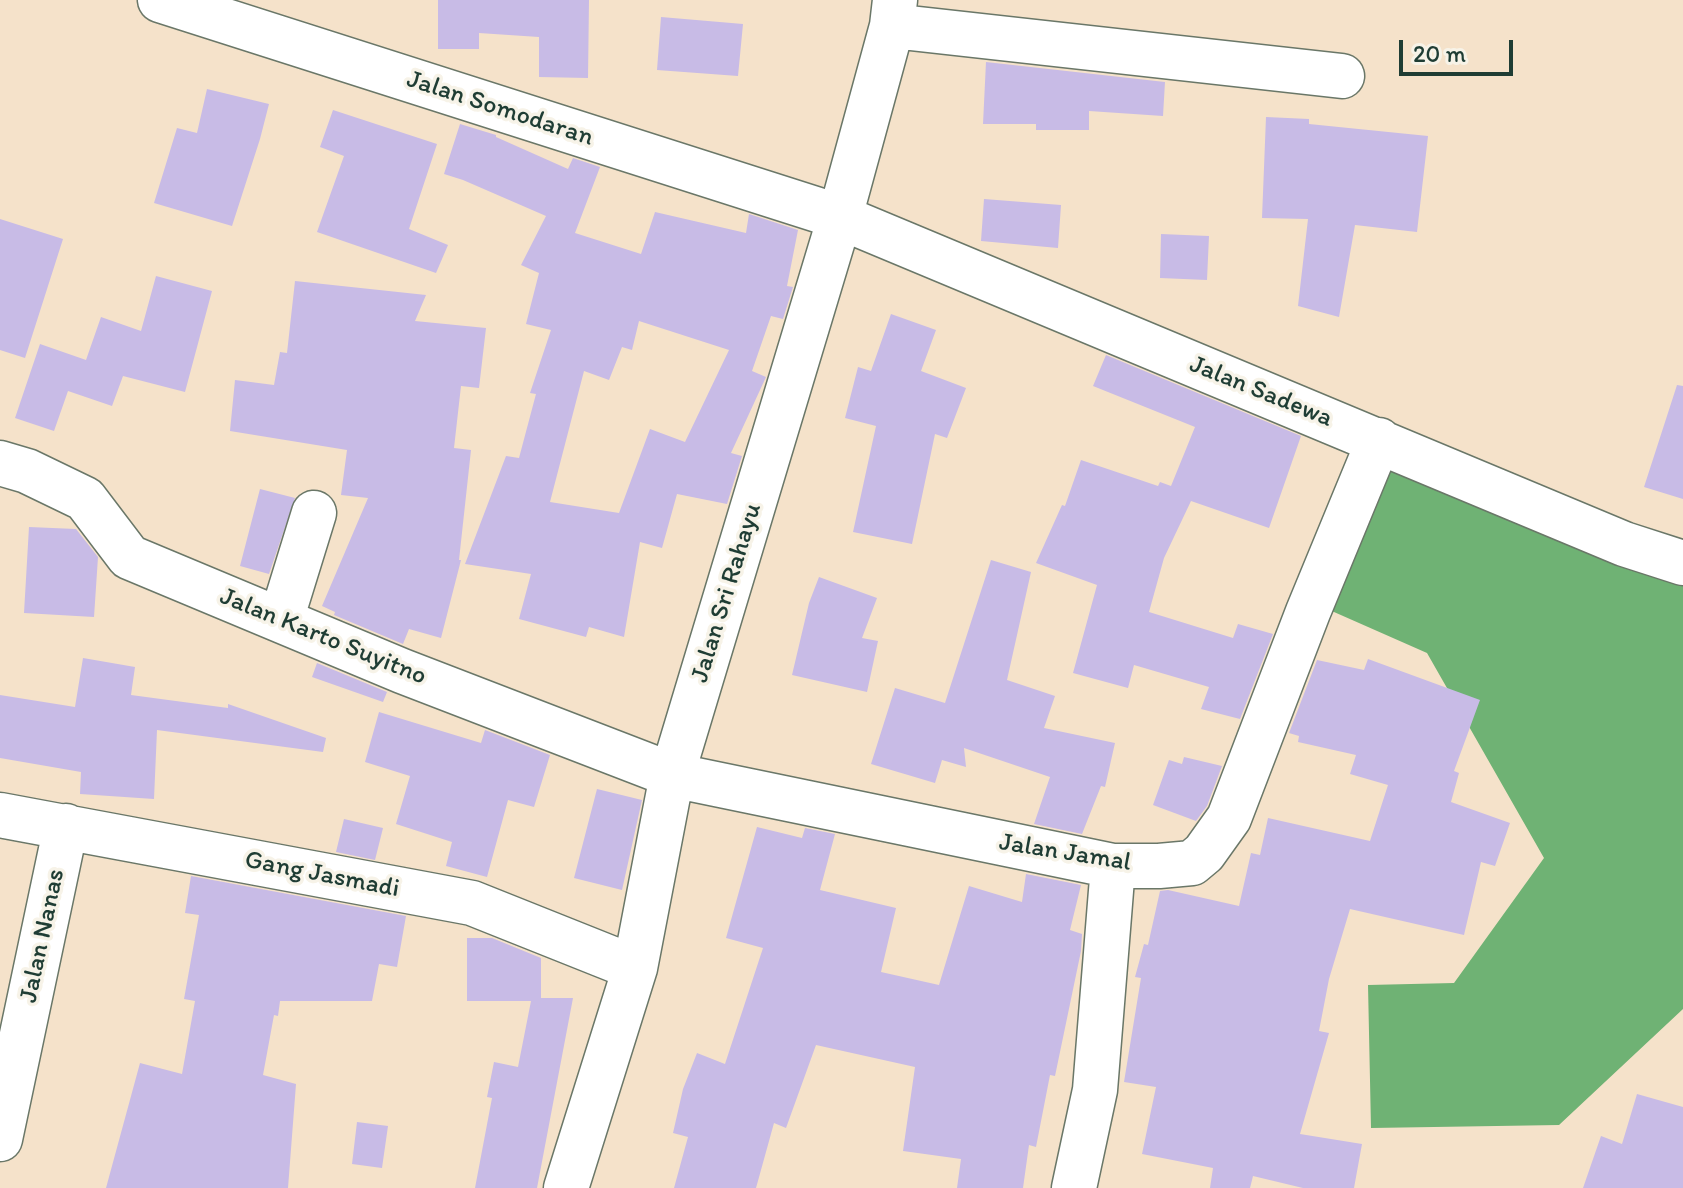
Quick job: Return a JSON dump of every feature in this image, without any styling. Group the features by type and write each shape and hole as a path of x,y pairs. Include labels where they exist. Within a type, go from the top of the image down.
{"street":[{"name":"Jalan Somodaran","path":"160,0 840,217"},
{"name":"Jalan Sri Rahayu","path":"566,1188 635,968 672,775 840,217 894,13"},
{"path":"894,13 1342,76"},
{"name":"Jalan Sadewa","path":"840,217 1624,544 1683,563"},
{"name":"Jalan Jamal","path":"672,775 1113,866 1192,863 1204,853 1229,818 1308,612 1379,440"},
{"name":"Jalan Karto Suyitno","path":"0,463 27,471 85,499 129,557 402,671 672,775"},
{"path":"281,620 314,513"},
{"name":"Gang Jasmadi","path":"0,815 472,903 635,968"},
{"name":"Jalan Nanas","path":"0,1139 66,826"},
{"path":"1074,1188 1095,1090 1113,866"}],"green space":[{"path":"1374,431 1683,567 1683,1009 1559,1125 1371,1128 1368,985 1454,983 1544,858 1427,653 1300,597"}],"building":[{"path":"438,0 589,0 588,78 539,77 539,37 479,33 479,49 438,49"},
{"path":"661,17 743,24 738,76 657,70"},
{"path":"986,62 1165,82 1163,116 1089,111 1089,130 1036,130 1036,124 983,124"},
{"path":"207,89 269,104 232,226 154,203 177,128 197,133"},
{"path":"333,110 437,144 409,229 448,245 436,273 317,232 344,156 320,147"},
{"path":"1266,117 1309,119 1309,124 1428,136 1417,232 1355,225 1339,317 1298,306 1308,219 1262,218"},
{"path":"460,124 496,135 568,169 573,158 600,167 575,233 641,254 655,212 746,233 749,214 798,230 787,286 793,287 783,319 771,316 752,371 766,377 731,453 742,456 727,504 677,494 662,548 640,542 624,637 589,627 586,637 519,619 531,574 465,564 506,456 519,458 536,394 530,393 551,330 526,324 539,273 521,265 546,216 444,174","holes":["639,321 729,350 685,442 650,429 619,513 550,502 584,371 609,380 622,347 632,350"]},
{"path":"984,199 1061,205 1058,248 981,241"},
{"path":"0,219 63,239 25,358 0,350"},
{"path":"1161,234 1209,236 1207,280 1160,278"},
{"path":"156,276 212,291 185,392 123,376 112,406 68,391 54,431 15,418 40,344 86,360 101,317 141,331"},
{"path":"295,281 426,295 415,321 486,328 479,388 461,386 454,448 471,450 461,560 441,638 409,629 403,644 334,615 335,612 322,606 368,498 341,495 347,450 230,431 235,380 274,385 280,352 287,353"},
{"path":"891,314 936,330 921,371 966,388 947,438 935,434 912,544 853,532 876,426 845,418 858,367 871,371"},
{"path":"1106,355 1301,436 1269,528 1191,501 1164,558 1149,612 1233,638 1238,624 1273,634 1240,719 1201,709 1209,687 1134,665 1128,688 1073,673 1097,585 1036,563 1062,505 1065,506 1081,460 1158,486 1160,482 1171,486 1195,427 1093,386"},
{"path":"1677,385 1683,386 1683,499 1644,487"},
{"path":"260,489 295,498 269,574 240,566"},
{"path":"29,527 76,529 98,557 94,617 24,613"},
{"path":"991,560 1031,572 1007,680 1055,696 1044,728 1115,743 1105,787 1101,786 1082,834 1034,824 1050,777 964,748 966,767 942,760 935,783 871,764 895,688 945,703"},
{"path":"819,577 877,598 862,638 878,641 867,692 792,675 809,603"},
{"path":"83,658 135,667 131,695 228,708 228,704 326,738 323,752 157,730 154,799 80,794 81,772 0,758 0,695 75,707"},
{"path":"1368,659 1480,700 1454,771 1459,773 1451,802 1510,823 1495,866 1481,862 1464,935 1350,909 1329,979 1319,1031 1329,1033 1300,1134 1362,1144 1354,1188 1303,1188 1253,1176 1250,1188 1210,1188 1213,1168 1142,1154 1156,1087 1124,1082 1141,978 1135,977 1144,944 1148,945 1160,891 1168,890 1239,906 1251,853 1260,855 1268,818 1370,841 1388,785 1350,774 1356,755 1298,742 1299,736 1289,733 1317,660 1364,670"},
{"path":"317,663 387,692 383,702 312,677"},
{"path":"379,712 481,743 485,730 550,755 534,807 508,800 487,877 446,866 452,842 396,824 410,776 365,762"},
{"path":"1184,757 1222,766 1207,806 1196,821 1153,805 1169,760 1182,764"},
{"path":"597,789 642,800 622,890 574,878"},
{"path":"344,819 383,828 375,860 336,852"},
{"path":"757,827 802,838 805,828 835,834 820,890 896,908 881,972 939,985 969,886 1022,902 1026,874 1081,885 1070,930 1082,934 1081,951 1055,1076 1050,1075 1036,1147 1029,1145 1023,1188 957,1188 961,1159 903,1151 915,1067 816,1045 786,1128 774,1123 756,1188 674,1188 688,1137 673,1133 683,1089 697,1053 725,1064 763,948 726,938"},
{"path":"191,876 406,916 397,967 379,964 372,1001 280,1001 278,1016 274,1015 263,1075 296,1084 288,1188 106,1188 140,1063 182,1074 195,1001 184,999 199,915 185,913"},
{"path":"467,938 492,938 541,958 541,998 573,998 537,1188 475,1188 492,1098 487,1097 494,1062 518,1067 531,1001 467,1001"},
{"path":"1637,1094 1683,1107 1683,1188 1583,1188 1601,1136 1622,1144"},
{"path":"357,1122 388,1126 382,1168 352,1164"}]}
